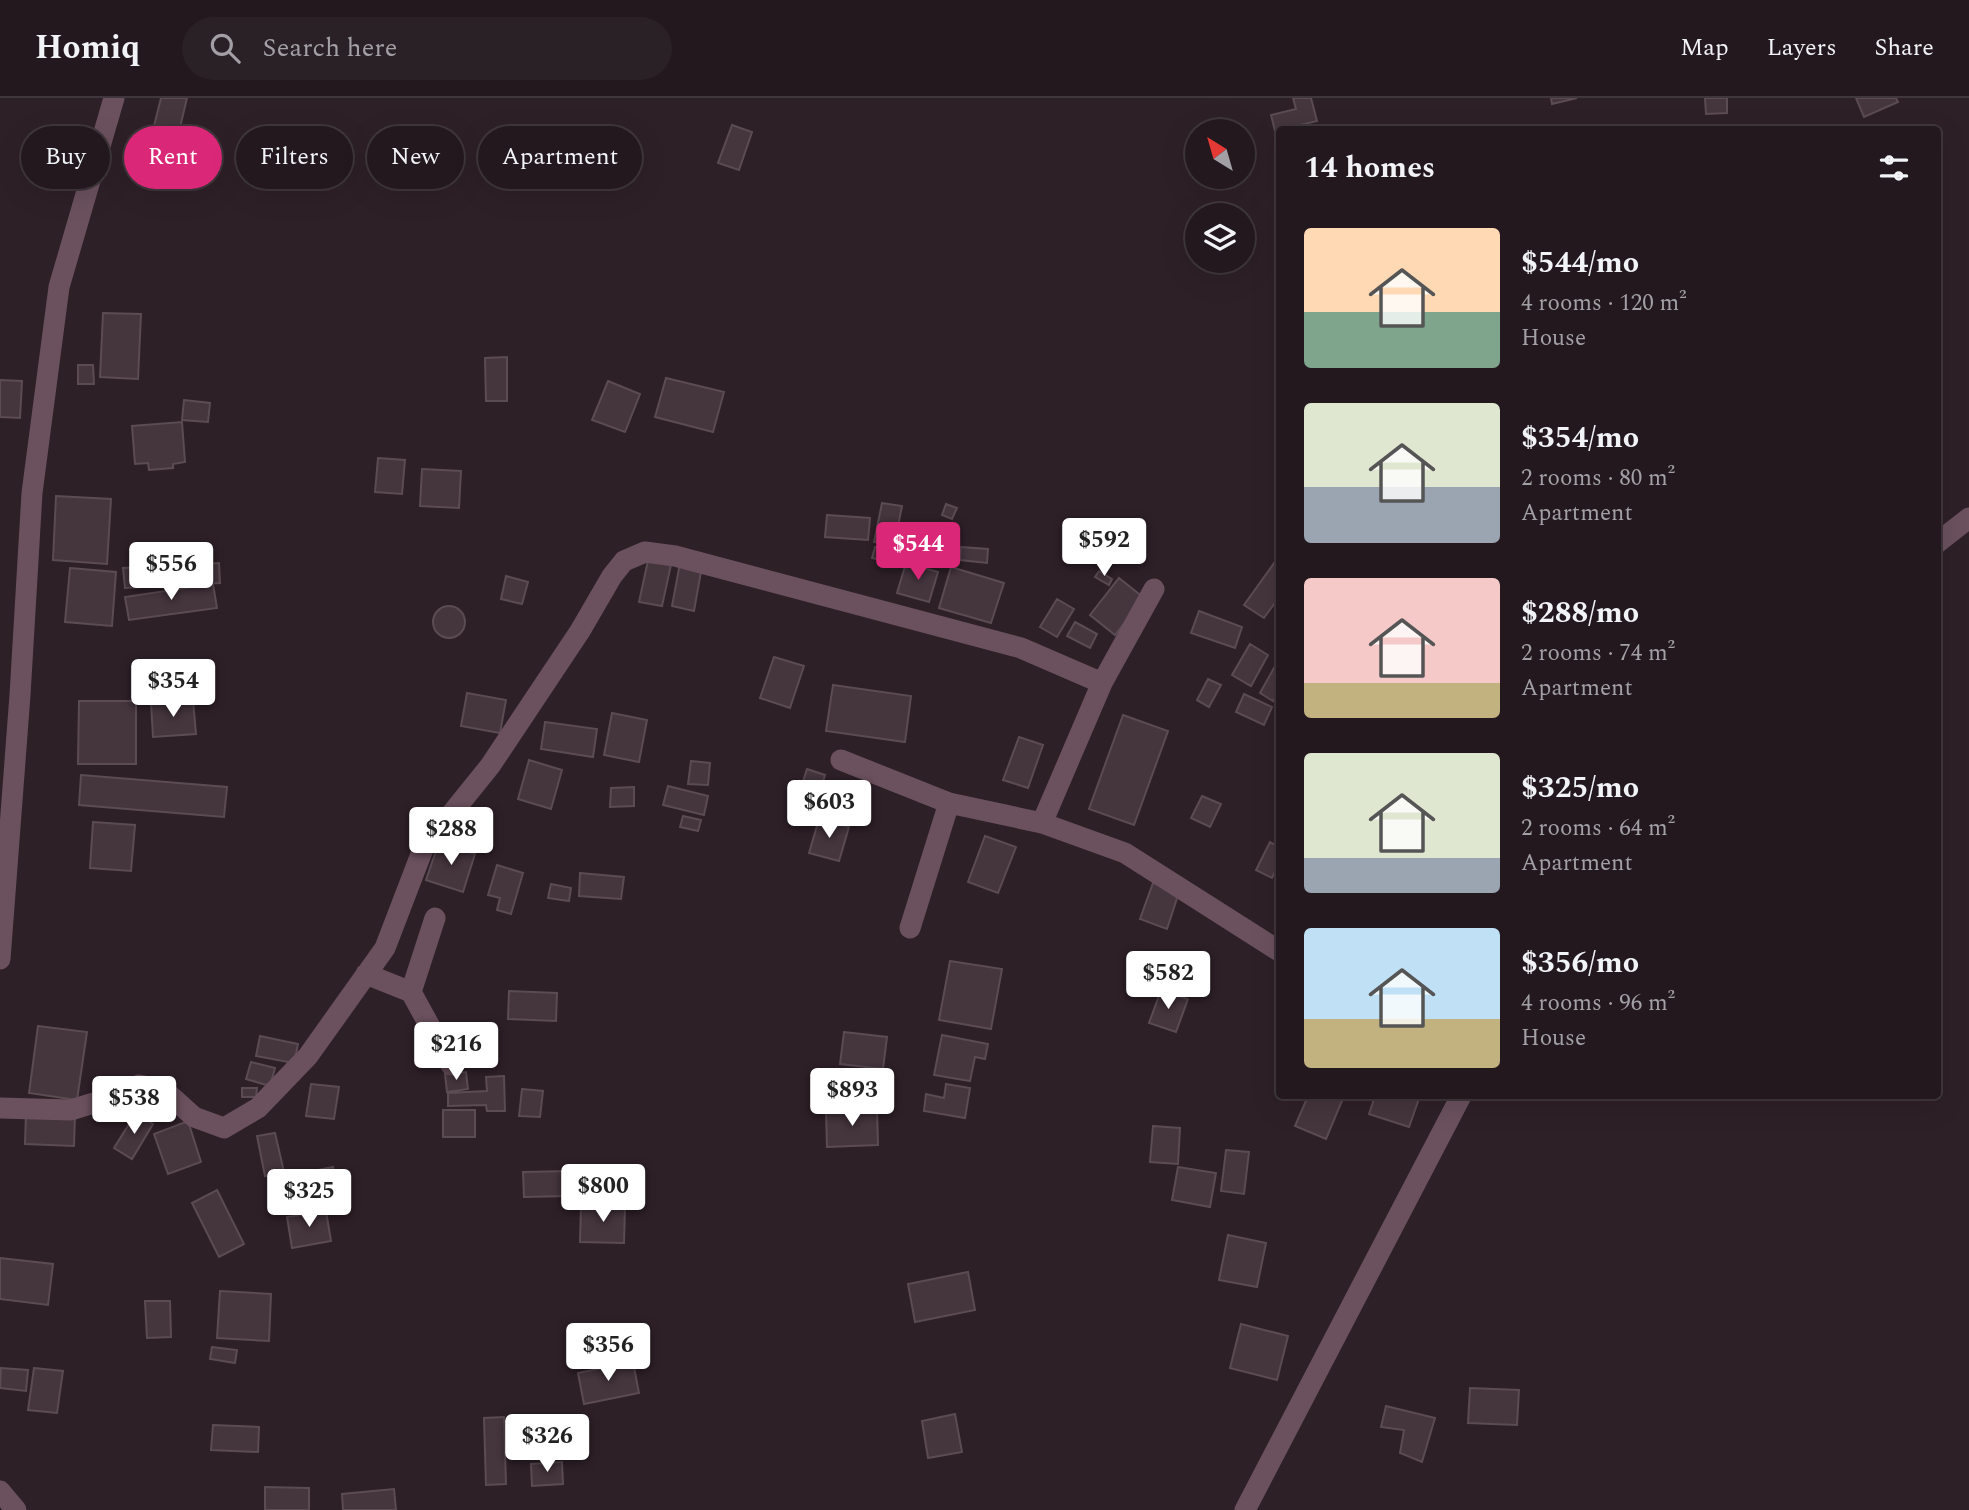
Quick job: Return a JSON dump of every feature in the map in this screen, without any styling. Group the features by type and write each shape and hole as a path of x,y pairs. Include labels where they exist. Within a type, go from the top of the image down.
{"street":[{"path":"0,959 10,695 32,494 59,287 114,98"},
{"path":"1941,540 1969,518"},
{"path":"0,1108 71,1110 116,1096 139,1085 164,1090 194,1117 224,1128 258,1108 308,1056 385,948 423,849 490,766 580,631 612,576 624,561 645,552 675,556 1020,648 1102,683"},
{"path":"1042,822 1102,683 1154,589"},
{"path":"841,760 949,803 1042,822 1125,853 1276,949"},
{"path":"910,928 949,803"},
{"path":"411,992 435,918"},
{"path":"366,974 411,992 451,1065"},
{"path":"1245,1510 1459,1099"},
{"path":"0,1491 16,1510"}],"building":[{"path":"161,98 187,98 180,126 154,126"},
{"path":"1293,98 1311,98 1317,121 1296,126 1276,126 1275,131 1271,115 1296,109"},
{"path":"1551,98 1577,98 1552,104"},
{"path":"1705,98 1727,98 1727,113 1706,114"},
{"path":"1856,98 1896,98 1898,102 1864,117"},
{"path":"732,125 752,132 739,170 718,163"},
{"path":"103,313 141,314 138,379 100,377"},
{"path":"507,357 507,401 486,401 485,358"},
{"path":"78,365 93,365 94,384 78,384"},
{"path":"666,378 724,392 713,432 655,417"},
{"path":"0,380 22,381 20,418 0,417"},
{"path":"608,381 640,394 625,432 592,420"},
{"path":"184,400 210,403 208,422 182,420"},
{"path":"182,422 185,462 173,464 173,468 149,470 148,463 135,464 132,426"},
{"path":"378,458 405,460 402,494 375,492"},
{"path":"422,469 461,471 459,508 420,506"},
{"path":"56,496 111,499 107,564 53,560"},
{"path":"882,503 902,506 894,546 874,542"},
{"path":"946,504 957,508 952,519 942,515"},
{"path":"827,515 870,518 868,540 825,537"},
{"path":"907,539 926,540 924,558 905,556"},
{"path":"875,547 888,549 886,561 872,558"},
{"path":"961,547 988,549 987,563 960,560"},
{"path":"649,556 672,560 662,606 639,602"},
{"path":"1276,560 1276,601 1264,618 1244,605"},
{"path":"219,563 220,583 125,588 123,568"},
{"path":"680,563 702,566 694,611 672,606"},
{"path":"906,563 938,572 929,602 897,593"},
{"path":"951,567 1004,583 991,623 939,608"},
{"path":"70,568 116,572 112,626 65,622"},
{"path":"1099,571 1112,579 1109,585 1095,577"},
{"path":"506,576 528,582 522,604 501,599"},
{"path":"1119,578 1144,598 1115,635 1090,615"},
{"path":"213,584 217,608 129,620 125,597"},
{"path":"1057,599 1074,609 1057,637 1040,627"},
{"path":"449,606 460,611 465,622 460,633 449,638 438,633 433,622 438,611"},
{"path":"1199,611 1242,627 1235,648 1191,633"},
{"path":"1075,622 1097,634 1090,648 1067,636"},
{"path":"1250,644 1268,655 1251,686 1232,675"},
{"path":"774,657 804,666 790,708 760,698"},
{"path":"1276,664 1276,696 1273,701 1260,693"},
{"path":"1208,679 1221,685 1209,707 1197,700"},
{"path":"833,685 911,696 905,742 826,731"},
{"path":"467,693 506,700 500,733 461,726"},
{"path":"1244,694 1272,707 1264,725 1236,712"},
{"path":"193,700 196,734 153,737 151,703"},
{"path":"79,701 136,701 136,764 78,764"},
{"path":"612,713 647,720 639,762 604,755"},
{"path":"1123,715 1168,731 1134,825 1089,809"},
{"path":"545,722 597,729 593,757 541,749"},
{"path":"1019,737 1043,745 1028,788 1003,780"},
{"path":"529,760 562,770 551,809 518,799"},
{"path":"691,761 710,763 708,785 688,784"},
{"path":"807,769 825,775 817,803 798,797"},
{"path":"81,775 227,787 224,817 79,805"},
{"path":"668,786 708,796 704,815 663,805"},
{"path":"634,787 634,806 610,807 611,788"},
{"path":"1202,796 1221,804 1210,827 1191,818"},
{"path":"683,816 701,820 698,831 680,827"},
{"path":"819,819 849,827 839,861 809,853"},
{"path":"93,822 135,825 131,871 90,868"},
{"path":"985,836 1016,847 998,893 968,882"},
{"path":"439,842 475,854 463,892 426,880"},
{"path":"1270,842 1276,845 1276,869 1272,878 1256,870"},
{"path":"497,865 523,873 511,914 497,910 500,898 488,895"},
{"path":"580,873 624,877 621,899 579,896"},
{"path":"1153,883 1179,892 1167,929 1140,919"},
{"path":"551,884 571,888 569,901 548,898"},
{"path":"950,961 1002,969 991,1029 939,1020"},
{"path":"1161,990 1188,999 1176,1032 1149,1023"},
{"path":"509,991 557,993 556,1021 508,1019"},
{"path":"38,1026 87,1032 77,1100 29,1093"},
{"path":"844,1032 887,1037 883,1069 840,1064"},
{"path":"942,1035 988,1044 985,1059 975,1057 970,1081 934,1075"},
{"path":"260,1036 298,1044 294,1063 256,1056"},
{"path":"251,1062 275,1068 270,1086 246,1079"},
{"path":"466,1072 468,1089 447,1092 445,1074"},
{"path":"504,1076 505,1111 487,1111 486,1105 448,1106 448,1093 487,1091 486,1077"},
{"path":"311,1084 339,1087 334,1119 306,1116"},
{"path":"946,1084 970,1088 965,1118 924,1111 926,1094 944,1098"},
{"path":"242,1088 257,1088 256,1097 242,1097"},
{"path":"522,1089 543,1091 540,1117 519,1116"},
{"path":"1307,1099 1343,1099 1326,1139 1295,1126"},
{"path":"1374,1099 1419,1099 1409,1127 1369,1114"},
{"path":"877,1108 878,1145 827,1147 826,1110"},
{"path":"443,1110 475,1110 475,1137 443,1137"},
{"path":"26,1113 75,1114 74,1146 25,1144"},
{"path":"136,1113 153,1124 132,1159 114,1148"},
{"path":"188,1121 201,1162 168,1174 154,1134"},
{"path":"1153,1126 1180,1128 1178,1164 1150,1162"},
{"path":"275,1133 284,1172 265,1176 257,1136"},
{"path":"1226,1150 1249,1152 1244,1194 1221,1191"},
{"path":"333,1167 339,1198 284,1210 278,1178"},
{"path":"1178,1167 1216,1173 1210,1207 1172,1200"},
{"path":"570,1171 570,1196 524,1197 523,1172"},
{"path":"217,1190 244,1244 219,1257 192,1203"},
{"path":"581,1206 625,1206 624,1243 580,1242"},
{"path":"326,1211 331,1241 292,1248 287,1217"},
{"path":"1228,1235 1266,1243 1257,1287 1219,1280"},
{"path":"0,1258 53,1264 48,1305 0,1299"},
{"path":"968,1272 975,1310 915,1322 908,1284"},
{"path":"220,1291 271,1294 269,1341 217,1338"},
{"path":"145,1301 170,1301 171,1337 147,1338"},
{"path":"1241,1324 1288,1336 1277,1380 1230,1368"},
{"path":"212,1347 237,1350 235,1363 210,1359"},
{"path":"633,1362 639,1393 584,1404 578,1373"},
{"path":"1,1368 28,1370 26,1391 0,1388"},
{"path":"34,1368 63,1371 57,1413 28,1410"},
{"path":"1470,1388 1519,1390 1517,1425 1468,1423"},
{"path":"1386,1406 1435,1418 1422,1462 1400,1453 1404,1430 1381,1427"},
{"path":"955,1414 962,1452 928,1458 922,1421"},
{"path":"504,1417 506,1484 486,1485 484,1418"},
{"path":"213,1425 259,1427 258,1452 211,1450"},
{"path":"562,1462 563,1484 532,1486 531,1464"},
{"path":"265,1487 309,1488 309,1510 265,1510"},
{"path":"394,1489 396,1510 343,1510 342,1494"}]}
